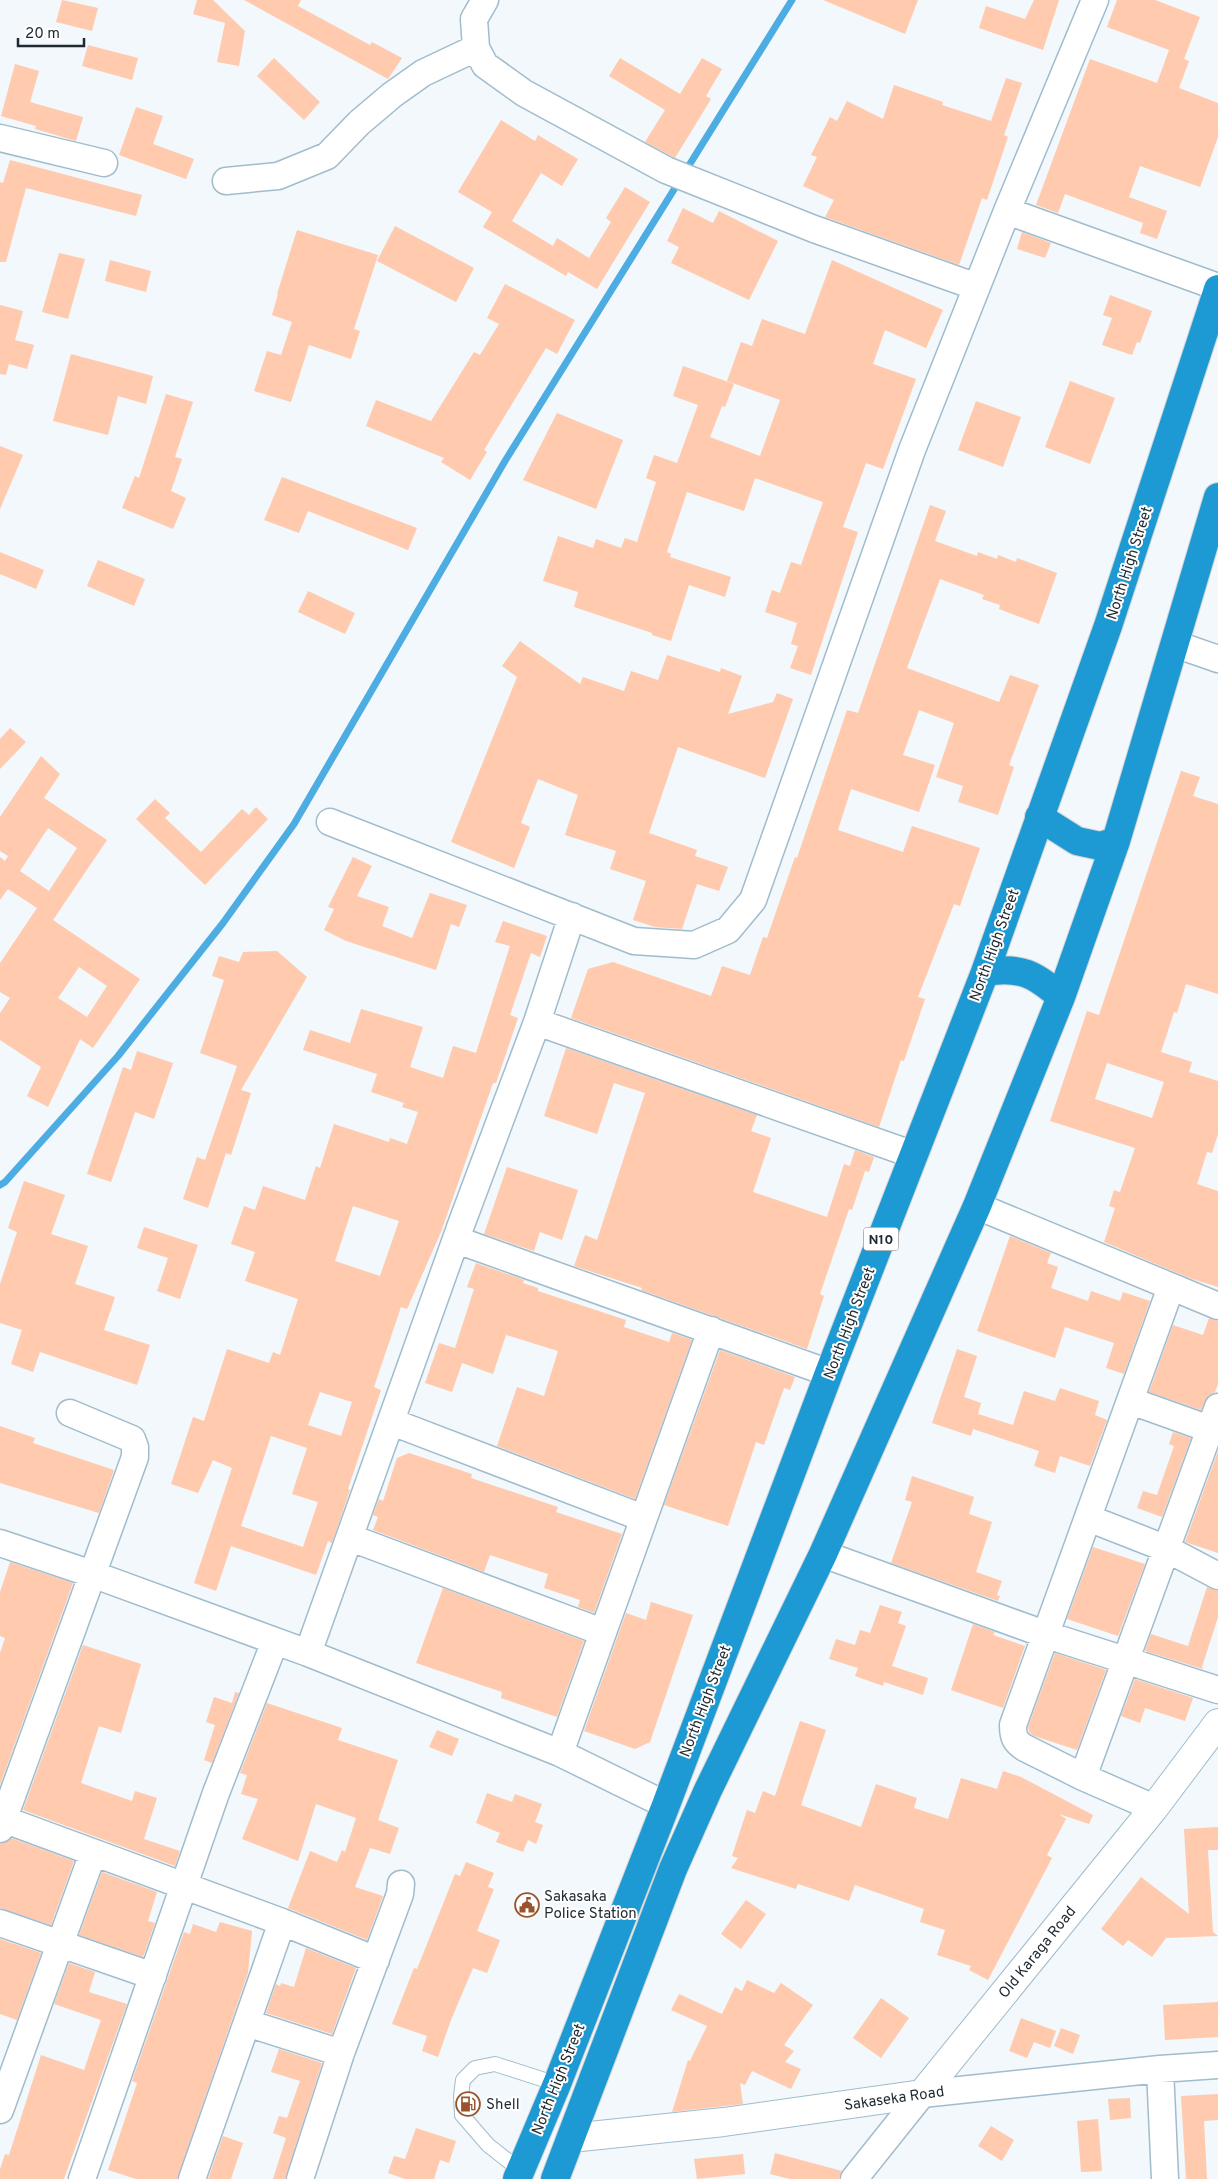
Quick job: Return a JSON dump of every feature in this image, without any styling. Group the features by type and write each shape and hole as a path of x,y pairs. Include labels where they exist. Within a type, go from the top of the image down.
{"highway":[{"name":"North High Street","path":"519,2175 557,2084 666,1805 829,1373 985,972 1108,626 1218,288"},
{"name":"North High Street","path":"555,2179 673,1869 713,1781 823,1554 977,1206 1061,996 1116,841 1218,497"},
{"path":"1039,817 1077,841 1100,846 1116,841"},
{"path":"985,972 1004,968 1025,972 1041,980 1061,996"}],"street":[{"path":"485,0 474,19 476,48 485,64 524,93 666,170 814,229 977,286"},
{"path":"330,822 634,941 694,944 728,930 753,900 912,450 1007,211 1096,0"},
{"path":"226,181 278,176 327,156 359,123 392,96 424,73 476,48"},
{"path":"0,138 104,163"},
{"path":"1007,211 1218,288"},
{"path":"1175,644 1218,660"},
{"path":"308,1653 537,1022 572,916"},
{"path":"537,1022 914,1155"},
{"path":"977,1206 1218,1306"},
{"path":"457,1240 829,1373"},
{"path":"1154,1808 1083,1778 1018,1744 1013,1736 1013,1726 1171,1287"},
{"path":"560,1753 711,1330"},
{"path":"1083,1778 1127,1662 1166,1549 1215,1423 1131,1401"},
{"path":"70,1413 132,1439 135,1447 135,1457 1,1822 93,1853 282,1922 376,1960"},
{"path":"392,1422 643,1518"},
{"path":"1088,1518 1166,1549 1218,1576"},
{"path":"351,1538 602,1632"},
{"path":"0,1543 92,1574 308,1653 560,1753 666,1805"},
{"path":"823,1554 1127,1662 1217,1684"},
{"path":"82,2179 216,1793 275,1641"},
{"name":"Old Karaga Road","path":"861,2176 922,2094 1154,1808 1218,1723"},
{"path":"0,2110 93,1853"},
{"path":"300,2179 341,2053 400,1894 401,1884"},
{"path":"192,2179 282,1922"},
{"path":"0,1923 153,1976"},
{"path":"247,2023 341,2053"},
{"name":"Sakaseka Road","path":"571,2138 724,2122 922,2094 1160,2069 1218,2065"},
{"path":"1160,2069 1165,2179"}],"lane":[{"path":"519,2175 462,2114 461,2096 463,2080 475,2068 495,2064 557,2084"}],"building":[{"path":"62,0 98,8 92,31 56,22"},
{"path":"197,0 213,0 245,31 239,66 217,62 225,23 193,14"},
{"path":"244,0 301,0 298,6 370,45 372,42 402,58 388,79"},
{"path":"823,0 918,0 905,34"},
{"path":"1034,0 1059,0 1043,50 979,28 986,6 1025,19"},
{"path":"1117,0 1155,0 1200,17 1184,59 1189,61 1179,88 1218,103 1218,137 1200,187 1140,166 1129,197 1167,211 1157,239 1140,233 1143,223 1065,194 1058,213 1036,205 1090,59 1157,83 1169,50 1107,27"},
{"path":"88,45 138,58 132,80 82,66"},
{"path":"274,58 320,102 304,120 257,76"},
{"path":"620,58 680,94 702,58 722,69 706,96 711,99 675,158 645,142 665,110 609,76"},
{"path":"15,64 39,71 30,102 83,117 76,141 35,129 36,126 1,116"},
{"path":"1006,78 1022,83 1004,135 1008,137 987,200 982,198 959,265 825,217 834,200 803,186 817,157 811,155 830,117 837,121 847,101 883,119 894,85 943,102 942,105 991,121"},
{"path":"136,107 163,116 153,144 194,159 186,179 119,155"},
{"path":"501,120 535,141 538,135 578,159 562,186 541,173 512,221 553,246 557,238 589,258 611,222 606,218 625,187 650,202 597,289 568,272 566,276 483,227 492,212 458,192"},
{"path":"10,160 142,195 136,216 26,188 6,262 0,262 0,182 3,183"},
{"path":"683,208 713,223 719,211 778,241 749,300 671,263 679,247 667,241"},
{"path":"395,226 474,268 456,302 377,261"},
{"path":"297,230 378,255 354,329 360,331 351,359 309,345 291,402 254,391 267,351 281,355 292,322 272,315"},
{"path":"1022,232 1051,243 1045,258 1017,249"},
{"path":"59,253 85,259 68,319 42,312"},
{"path":"110,260 151,271 146,292 105,281"},
{"path":"832,260 943,310 926,348 885,330 873,364 916,379 883,469 866,463 843,527 858,532 811,675 790,668 798,646 791,644 797,623 765,612 772,590 780,593 791,562 801,565 823,502 755,478 744,511 687,492 667,552 671,554 670,557 731,577 725,597 689,585 671,641 574,607 578,592 543,581 558,536 593,548 596,539 621,548 625,538 637,542 656,482 646,478 654,455 677,463 698,405 673,396 683,366 734,384 725,407 722,406 710,437 760,456 780,400 727,381 741,342 752,346 762,319 805,334"},
{"path":"505,284 575,320 557,354 546,348 484,450 487,452 470,480 441,462 444,458 366,426 376,400 431,421 474,352 480,355 499,324 487,318"},
{"path":"1110,295 1152,311 1140,343 1137,342 1132,355 1102,345 1112,318 1103,315"},
{"path":"0,305 23,311 15,340 34,345 27,369 9,364 6,375 0,374"},
{"path":"71,354 153,376 146,404 118,396 108,435 53,421"},
{"path":"1070,381 1115,398 1090,464 1045,447"},
{"path":"166,394 193,402 175,457 182,459 171,491 186,498 173,529 122,508 135,476 139,478"},
{"path":"976,401 1021,417 1003,467 958,450"},
{"path":"557,413 623,440 596,509 523,480"},
{"path":"0,446 23,455 0,509"},
{"path":"282,477 417,528 408,550 308,511 299,533 264,520"},
{"path":"930,505 946,511 935,541 977,556 978,552 997,559 998,555 1016,562 1017,558 1057,573 1039,624 999,609 1000,605 982,599 984,595 940,579 907,668 999,702 1010,675 1039,685 1009,765 1014,767 998,815 958,802 963,786 936,777 954,723 919,710 903,755 935,765 919,812 851,789 838,830 903,852 912,826 980,848 960,906 954,904 918,997 925,999 904,1061 901,1060 879,1127 571,1018 588,969 613,962 711,996 722,966 750,975 763,937 767,938 795,857 797,858 847,710 858,713"},
{"path":"0,552 44,570 36,589 0,574"},
{"path":"98,560 145,579 134,606 87,586"},
{"path":"308,591 355,613 345,634 298,612"},
{"path":"520,641 580,684 583,677 624,691 631,671 658,680 667,655 720,672 721,668 742,676 728,714 773,702 777,693 793,699 765,778 678,747 649,833 697,850 695,856 728,867 719,891 697,884 682,929 655,927 633,920 646,881 610,869 616,851 565,835 578,795 538,779 521,823 530,827 514,868 451,842 517,677 502,666"},
{"path":"10,728 26,742 0,769 0,739"},
{"path":"41,756 60,774 44,798 107,840 53,920 140,979 93,1048 80,1039 48,1107 27,1096 41,1067 0,1040 0,1013 10,998 0,992 0,963 37,908 8,889 0,900 0,857 5,861 8,856 0,851 0,817","holes":["48,828 77,848 49,891 20,871","79,967 107,986 87,1017 58,998"]},
{"path":"1181,771 1200,777 1193,796 1218,804 1218,994 1186,984 1177,1013 1174,1012 1161,1052 1192,1062 1189,1072 1218,1081 1218,1134 1212,1153 1207,1152 1197,1184 1218,1191 1218,1287 1189,1278 1104,1242 1115,1208 1109,1206 1114,1190 1120,1192 1135,1148 1050,1121 1087,1011 1099,1015","holes":["1107,1063 1164,1082 1152,1118 1095,1099"]},
{"path":"155,799 170,813 165,818 201,852 242,809 249,815 256,807 268,819 205,885 136,819"},
{"path":"353,857 372,866 357,896 389,907 382,926 412,938 430,893 467,905 459,927 451,924 436,970 346,941 324,930 334,909 328,907"},
{"path":"503,921 547,936 540,957 531,953 510,1015 518,1018 496,1083 493,1083 441,1232 407,1309 401,1307 374,1387 381,1390 332,1543 328,1541 316,1575 231,1546 216,1591 194,1583 232,1468 213,1460 198,1493 171,1484 193,1417 204,1421 227,1349 269,1363 273,1352 280,1355 298,1299 245,1281 255,1252 231,1244 244,1206 255,1210 263,1186 305,1200 316,1166 320,1168 334,1124 389,1142 390,1138 407,1144 418,1112 402,1107 404,1103 371,1092 377,1074 303,1050 310,1030 350,1043 361,1009 423,1027 410,1067 443,1078 453,1046 476,1053 510,946 495,942","holes":["353,1206 399,1221 380,1276 335,1261","320,1392 352,1402 341,1436 308,1425","271,1436 307,1448 292,1494 318,1502 303,1547 241,1526"]},
{"path":"277,951 307,977 241,1090 251,1093 231,1155 226,1153 208,1208 183,1199 197,1157 205,1160 237,1066 200,1053 224,980 212,976 219,956 239,962 243,952"},
{"path":"566,1048 757,1115 751,1131 771,1138 753,1192 827,1217 844,1164 865,1171 852,1210 849,1209 820,1294 824,1296 807,1349 641,1290 642,1288 574,1266 585,1235 597,1240 645,1093 614,1083 597,1134 544,1116"},
{"path":"137,1051 173,1063 154,1119 135,1112 111,1182 87,1174 123,1067 131,1070"},
{"path":"855,1150 874,1157 869,1172 850,1166"},
{"path":"507,1167 578,1190 562,1240 540,1232 534,1251 484,1234"},
{"path":"24,1181 65,1195 51,1234 88,1246 75,1284 115,1297 104,1330 150,1345 137,1385 40,1352 33,1372 11,1364 22,1330 0,1323 0,1284 17,1232 8,1228"},
{"path":"144,1227 198,1245 180,1299 157,1291 168,1258 137,1248"},
{"path":"1010,1236 1051,1253 1047,1263 1058,1267 1051,1288 1088,1301 1091,1291 1120,1301 1123,1292 1150,1301 1124,1374 1106,1368 1114,1343 1065,1327 1055,1358 977,1331"},
{"path":"476,1263 524,1280 523,1283 538,1288 538,1291 626,1320 624,1327 669,1342 672,1333 692,1340 635,1499 497,1446 517,1387 544,1396 558,1351 506,1335 493,1374 462,1363 452,1392 425,1383 439,1343 455,1348 474,1289 467,1287"},
{"path":"1209,1318 1218,1321 1218,1384 1215,1392 1208,1396 1201,1410 1149,1392 1173,1325 1203,1335"},
{"path":"957,1349 977,1356 964,1397 981,1403 978,1414 1013,1425 1024,1391 1055,1401 1060,1388 1099,1401 1095,1415 1107,1420 1090,1466 1060,1456 1055,1473 1034,1466 1039,1451 973,1429 971,1436 932,1423"},
{"path":"720,1350 795,1377 790,1390 784,1388 764,1445 756,1442 728,1526 664,1505"},
{"path":"0,1426 35,1438 33,1443 114,1470 99,1513 0,1483"},
{"path":"1173,1432 1191,1438 1162,1517 1137,1508 1143,1491 1157,1495 1174,1446 1169,1444"},
{"path":"1218,1451 1218,1553 1185,1542"},
{"path":"409,1453 472,1474 471,1478 558,1507 556,1512 622,1534 594,1613 578,1607 580,1600 544,1588 548,1574 490,1555 484,1572 373,1530 378,1517 373,1515 379,1499 383,1501 397,1458"},
{"path":"912,1476 974,1497 969,1514 992,1522 976,1572 1002,1581 997,1595 1000,1596 998,1601 891,1563 912,1502 905,1500"},
{"path":"1093,1547 1145,1564 1118,1636 1067,1619"},
{"path":"10,1562 73,1583 0,1785 0,1653 5,1638 0,1636 0,1592"},
{"path":"1207,1587 1218,1591 1218,1617 1202,1667 1203,1669 1145,1651 1151,1634 1188,1646"},
{"path":"443,1588 584,1641 557,1717 501,1698 502,1692 416,1663"},
{"path":"651,1602 693,1615 650,1742 635,1749 584,1731 626,1613 646,1620"},
{"path":"880,1605 902,1612 898,1623 906,1626 892,1666 928,1678 923,1695 884,1682 883,1686 855,1676 858,1668 829,1659 836,1639 855,1645 860,1630 870,1633"},
{"path":"973,1624 995,1632 993,1635 1025,1646 1003,1708 951,1690"},
{"path":"83,1645 141,1664 121,1733 99,1726 81,1783 132,1801 135,1791 157,1798 144,1839 180,1851 175,1866 23,1810"},
{"path":"1055,1653 1106,1670 1077,1750 1034,1736 1029,1732 1028,1727"},
{"path":"1135,1679 1193,1698 1185,1721 1145,1708 1140,1723 1121,1716"},
{"path":"235,1692 239,1693 212,1763 204,1760 215,1725 206,1722 214,1697 232,1703"},
{"path":"267,1703 342,1728 338,1740 398,1760 378,1820 399,1828 390,1854 370,1848 355,1887 383,1896 367,1940 288,1908 310,1851 337,1862 342,1850 345,1852 356,1818 316,1804 298,1861 242,1839 258,1799 241,1794 247,1775 240,1773"},
{"path":"800,1721 826,1730 801,1805 861,1827 876,1784 917,1798 914,1808 948,1819 961,1778 997,1789 1003,1771 1021,1777 1093,1815 1089,1824 1059,1814 1066,1819 1047,1855 1052,1858 988,1980 969,1970 971,1966 937,1955 945,1930 920,1922 924,1909 855,1885 849,1901 798,1884 796,1889 731,1868 738,1858 732,1856 747,1810 755,1813 763,1791 775,1796"},
{"path":"437,1730 459,1739 452,1756 429,1747"},
{"path":"487,1793 512,1802 515,1794 542,1804 535,1822 543,1825 536,1844 528,1840 523,1852 496,1842 500,1833 476,1823"},
{"path":"1218,1827 1218,1850 1208,1850 1213,1932 1218,1936 1166,1938 1152,1957 1128,1940 1123,1946 1101,1929 1141,1877 1189,1914 1184,1829"},
{"path":"11,1838 74,1861 51,1925 0,1908 0,1844"},
{"path":"466,1862 494,1873 488,1887 494,1889 477,1931 500,1940 487,1973 473,1968 438,2057 422,2051 427,2036 392,2024 414,1968 417,1969 455,1874 460,1876"},
{"path":"102,1872 157,1892 148,1921 155,1923 143,1957 79,1935"},
{"path":"746,1900 766,1914 741,1949 721,1934"},
{"path":"220,1922 252,1931 248,1973 177,2179 136,2179 108,2170 137,2083 132,2081 184,1932 190,1934 193,1924 216,1932"},
{"path":"0,1939 41,1953 17,2020 0,2014"},
{"path":"306,1948 356,1968 332,2034 266,2013 276,1984 280,1986 281,1983 294,1987"},
{"path":"69,1963 95,1972 89,1992 127,2004 64,2179 0,2179 0,2169 5,2154 9,2155 41,2055 84,2070 101,2020 54,2004"},
{"path":"747,1980 774,1993 781,1983 813,2005 784,2045 794,2051 785,2062 801,2069 791,2089 752,2071 745,2085 740,2083 743,2104 672,2112 688,2060 690,2061 707,2026 671,2010 679,1994 722,2014 735,1987 742,1991"},
{"path":"881,1998 909,2018 881,2058 853,2038"},
{"path":"1218,2002 1218,2037 1165,2040 1163,2005"},
{"path":"1021,2018 1056,2031 1050,2048 1034,2042 1027,2058 1009,2051"},
{"path":"1061,2028 1080,2035 1073,2054 1054,2046"},
{"path":"279,2049 322,2063 285,2179 273,2179 286,2138 273,2133 279,2116 287,2118 300,2081 271,2072"},
{"path":"1218,2094 1218,2120 1204,2121 1207,2179 1186,2179 1181,2096"},
{"path":"1130,2098 1131,2118 1110,2120 1108,2099"},
{"path":"1098,2119 1102,2171 1081,2172 1077,2121"},
{"path":"991,2126 1014,2140 1002,2161 978,2146"},
{"path":"416,2128 456,2141 449,2163 440,2160 434,2179 405,2179 388,2173 394,2156 405,2159"},
{"path":"223,2136 243,2143 231,2179 208,2179"},
{"path":"775,2153 842,2171 839,2179 790,2179 770,2174"},
{"path":"743,2154 745,2174 697,2179 694,2159"}],"waterway":[{"path":"0,1185 5,1182 118,1056 223,923 294,824 505,461 792,0"}],"place":[{"name":"Sakasaka Police Station","path":"527,1905"},
{"name":"Shell","path":"468,2104"}]}
